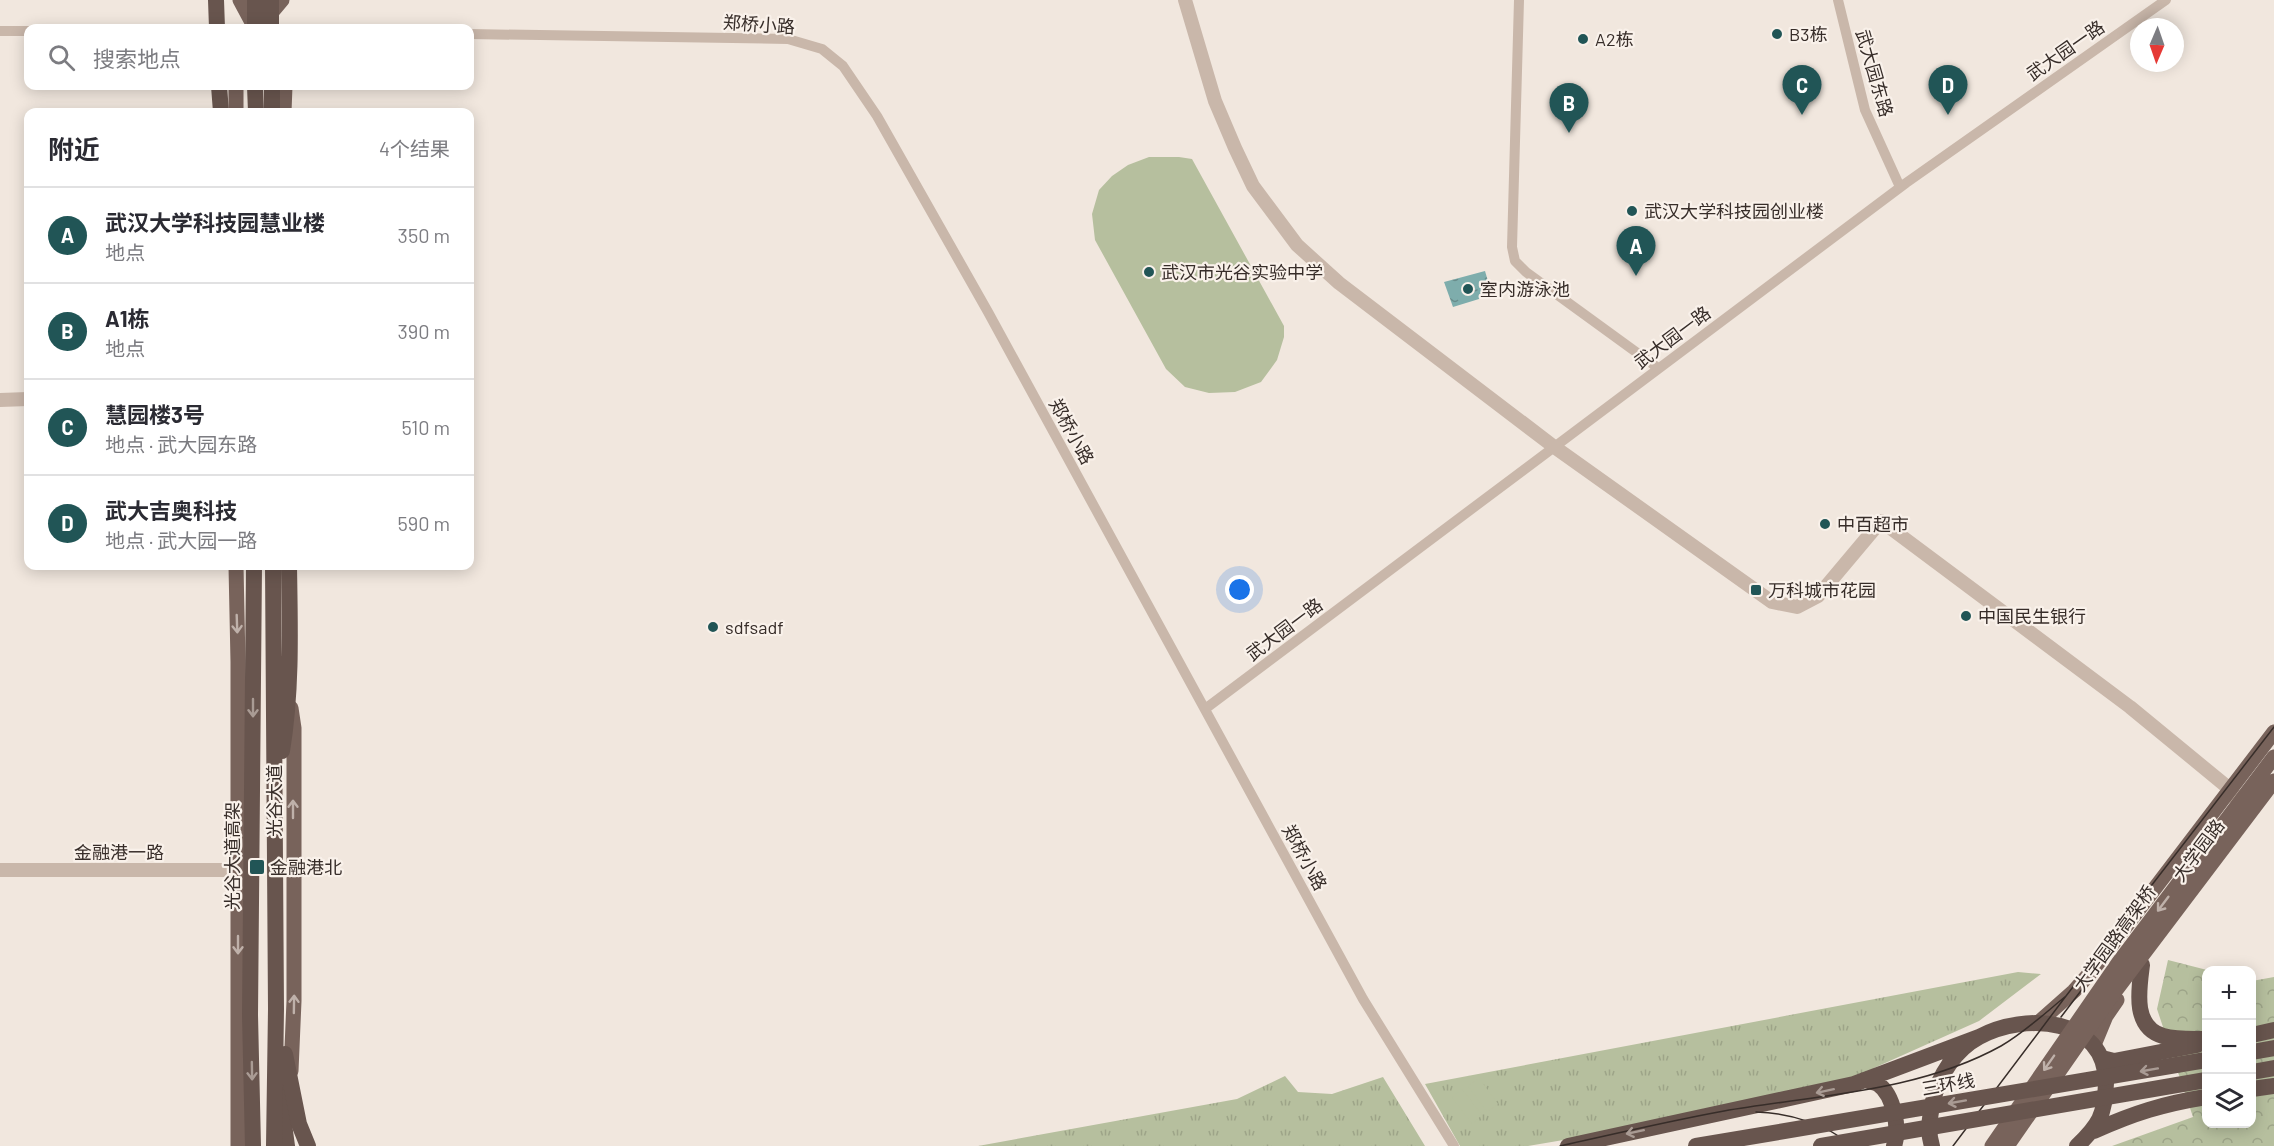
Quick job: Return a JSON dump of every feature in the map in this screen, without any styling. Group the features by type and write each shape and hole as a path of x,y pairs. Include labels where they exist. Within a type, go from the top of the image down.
{"highway":[{"path":"216,0 217,24"},
{"path":"255,0 256,24"},
{"path":"271,0 271,24"},
{"path":"219,90 221,108"},
{"path":"255,90 255,108"},
{"path":"272,90 272,108"},
{"name":"光谷大道高架","path":"249,1145 254,570"},
{"path":"273,570 276,1009 274,1146"},
{"path":"274,805 286,725 289,570"},
{"path":"2142,965 2138,996 2145,1022 2162,1036 2202,1041"},
{"path":"276,1009 299,1124 308,1146"},
{"path":"1568,1146 1854,1084 1979,1036 2022,1023 2039,1022 2063,1026 2079,1034 2098,1052 2114,1061 2202,1042"},
{"path":"2256,1034 2274,1030"},
{"path":"1932,1146 1929,1136 1930,1118 1936,1086 1941,1074 1952,1060 1979,1036"},
{"path":"2256,1051 2274,1048"},
{"path":"2077,1146 2101,1119 2106,1085 2105,1066 2098,1052"},
{"name":"三环线","path":"1696,1146 2202,1061"},
{"path":"275,1066 288,1146"},
{"path":"2256,1071 2274,1068"},
{"path":"1864,1080 1877,1084 1889,1097 1895,1128 1894,1146"},
{"path":"1821,1146 2202,1081"},
{"path":"2256,1088 2274,1086"},
{"path":"2090,1133 2163,1104 2202,1098"}],"main road":[{"path":"240,0 254,24"},
{"path":"260,24 282,0"},
{"path":"236,90 236,108"},
{"path":"284,108 285,90"},
{"name":"光谷大道","path":"236,570 238,870 249,1145"},
{"name":"光谷大道","path":"281,570 282,648 294,728 294,1001 288,1146"},
{"name":"大学园路","path":"2039,1022 2080,985 2274,732"},
{"name":"大学园路高架桥","path":"1992,1146 2119,962 2274,757"},
{"name":"大学园路","path":"2007,1146 2110,998 2274,782"},
{"name":"大学园路","path":"2098,1052 2106,1016 2274,790"}],"street":[{"path":"1185,0 1215,101 1253,186 1297,245 1339,284 1553,446 1772,602 1797,607 1818,596 1881,521 2130,706 2231,790 2251,822"},
{"path":"1519,0 1512,247 1515,261 1526,273 1658,368"},
{"name":"武大园东路","path":"1838,0 1865,110 1900,187"},
{"name":"武大园一路","path":"1205,709 1900,187 2166,0"},
{"path":"0,31 24,31"},
{"name":"郑桥小路","path":"474,34 788,39 822,49 843,66 877,116 988,312 1363,999 1454,1146"},
{"path":"0,400 24,399"},
{"name":"金融港一路","path":"0,870 238,870"}],"green space":[{"path":"1149,157 1192,159 1284,326 1284,337 1277,360 1261,382 1235,392 1209,393 1185,387 1166,369 1095,240 1092,214 1099,190 1112,176 1128,165"},
{"path":"2168,960 2202,969 2202,1128 2256,1128 2256,980 2274,977 2274,1146 2112,1146 2193,1117 2157,1009"},
{"path":"2018,972 2041,974 1979,1021 1874,1068 1859,1090 1528,1146 1460,1146 1425,1084"},
{"path":"1285,1076 1298,1092 1332,1094 1383,1077 1425,1146 978,1146 1237,1099"},
{"path":"1479,1078 1498,1104 1487,1112 1468,1086"},
{"path":"1462,1089 1482,1115 1472,1124 1452,1097"}],"water":[{"name":"室内游泳池","path":"1485,271 1492,295 1453,307 1444,282"}],"tram line":[{"path":"1953,1146 2274,727"},
{"path":"2061,1017 2096,971"},
{"path":"1560,1146 1703,1115 1866,1090 1936,1073 1969,1061 2010,1041 2066,996"},
{"path":"1756,1112 1807,1121 1842,1138 1852,1146"}],"place":[{"name":"B3栋","path":"1777,34"},
{"name":"A2栋","path":"1583,39"},
{"name":"慧园楼3号","path":"1802,115"},
{"name":"武大吉奥科技","path":"1948,115"},
{"name":"A1栋","path":"1569,133"},
{"name":"武汉大学科技园创业楼","path":"1632,211"},
{"name":"武汉市光谷实验中学","path":"1149,272"},
{"name":"武汉大学科技园慧业楼","path":"1636,276"},
{"name":"室内游泳池","path":"1468,289"},
{"name":"中百超市","path":"1825,524"},
{"name":"万科城市花园","path":"1756,590"},
{"name":"中国民生银行","path":"1966,616"},
{"name":"sdfsadf","path":"713,627"},
{"name":"金融港北","path":"257,867"}]}
